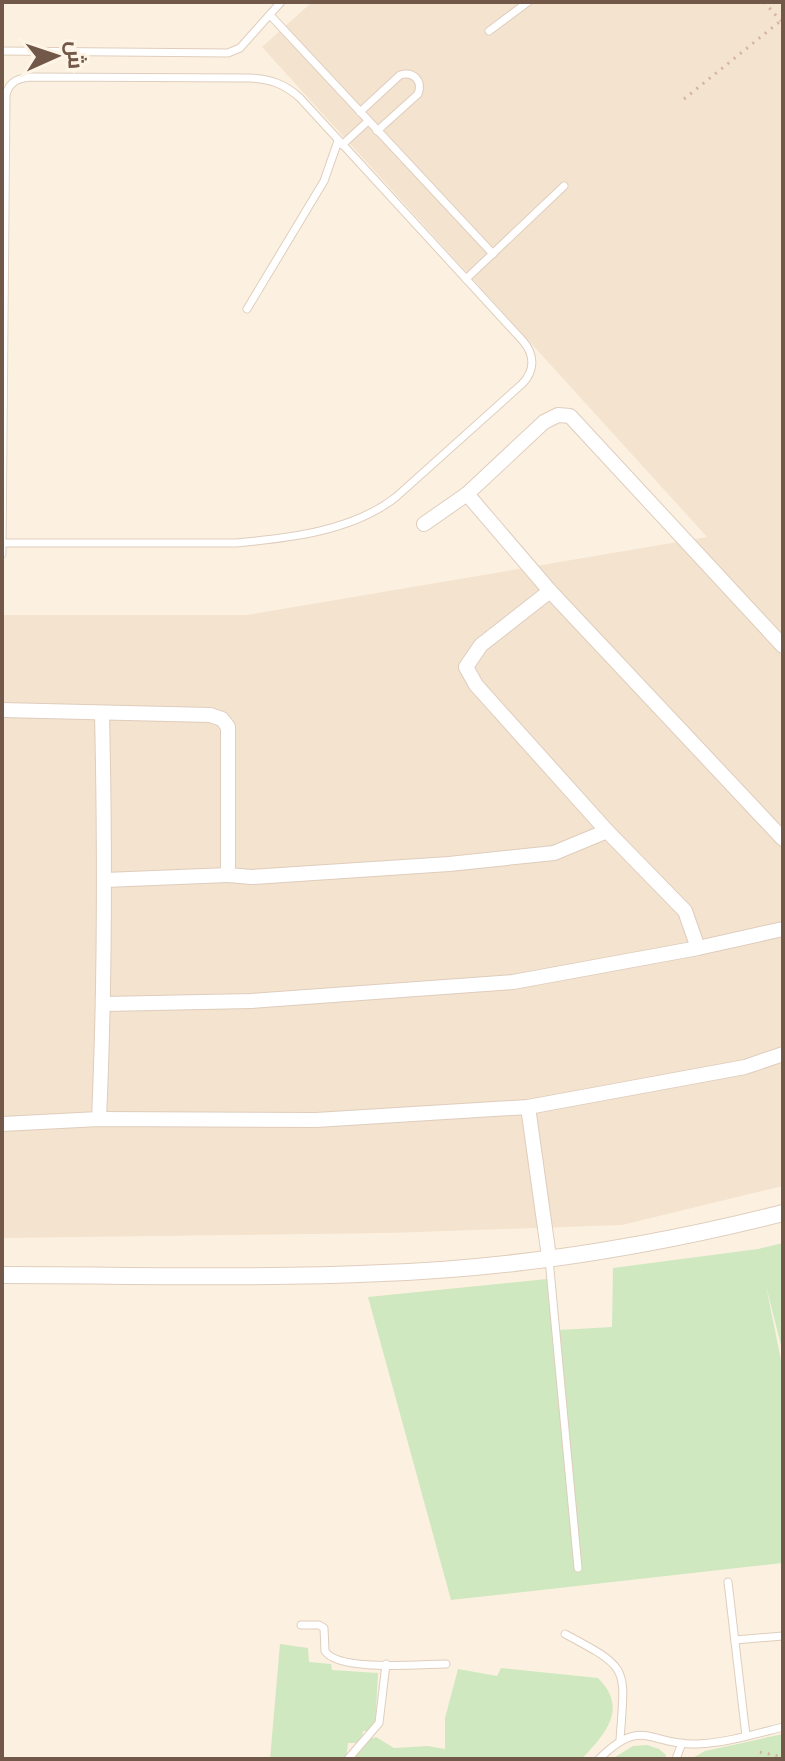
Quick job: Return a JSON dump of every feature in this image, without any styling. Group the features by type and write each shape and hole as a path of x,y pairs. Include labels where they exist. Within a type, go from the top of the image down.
{"street":[{"path":"424,524 467,494 544,422 558,415 570,416 783,646"},
{"path":"467,494 550,591 783,839"},
{"path":"550,591 481,645 466,667 476,685 607,831 685,911 698,948"},
{"path":"2,710 210,715 222,719 228,727 228,875"},
{"path":"99,1119 105,880 102,713"},
{"path":"105,880 228,875 252,877 449,864 554,853 607,831"},
{"path":"104,1004 251,1001 513,982 783,929"},
{"path":"2,1124 99,1119 316,1120 528,1107 745,1067 783,1054"},
{"path":"528,1107 549,1257"},
{"path":"2,1275 357,1274 437,1269 549,1257 669,1238 783,1213"}],"lane":[{"path":"2,51 228,53 240,48 281,2"},
{"path":"489,31 528,2"},
{"path":"270,15 493,254"},
{"path":"360,112 400,75 409,74 416,78 420,85 418,94 377,131"},
{"path":"2,543 236,543 343,525 377,511 396,497 522,384 530,373 532,359 528,346 293,92 278,83 260,79 32,77 11,83 6,95 2,543 2,554"},
{"path":"247,309 324,181 340,143 368,121"},
{"path":"466,279 564,186"},
{"path":"549,1257 578,1568"},
{"path":"728,1582 746,1736"},
{"path":"301,1625 324,1628 328,1657 357,1664 446,1664"},
{"path":"565,1634 604,1655 619,1670 624,1690 620,1740"},
{"path":"735,1640 783,1636"},
{"path":"348,1759 379,1723 386,1664"},
{"path":"599,1759 620,1740 645,1734 682,1743 710,1743 783,1727"},
{"path":"676,1759 682,1743"}],"path":[{"path":"684,99 782,20 764,2"},
{"path":"758,1759 759,1752 783,1757"}],"shaded area":[{"path":"312,2 783,2 783,1186 622,1225 389,1233 2,1238 2,615 247,615 707,537 262,47"}],"green space":[{"path":"783,1243 783,1353 766,1286 783,1370 783,1563 451,1600 368,1297 547,1279 558,1330 612,1327 613,1268"},
{"path":"280,1644 308,1648 309,1662 331,1664 332,1670 378,1673 375,1731 363,1731 361,1743 348,1743 346,1759 270,1759"},
{"path":"501,1668 598,1678 612,1700 613,1711 605,1731 582,1759 352,1759 370,1739 376,1737 394,1748 428,1746 445,1749 445,1718 458,1669 497,1676"},
{"path":"783,1734 783,1759 691,1759 705,1751"},
{"path":"647,1745 659,1749 666,1755 665,1759 612,1759 633,1746"}]}
